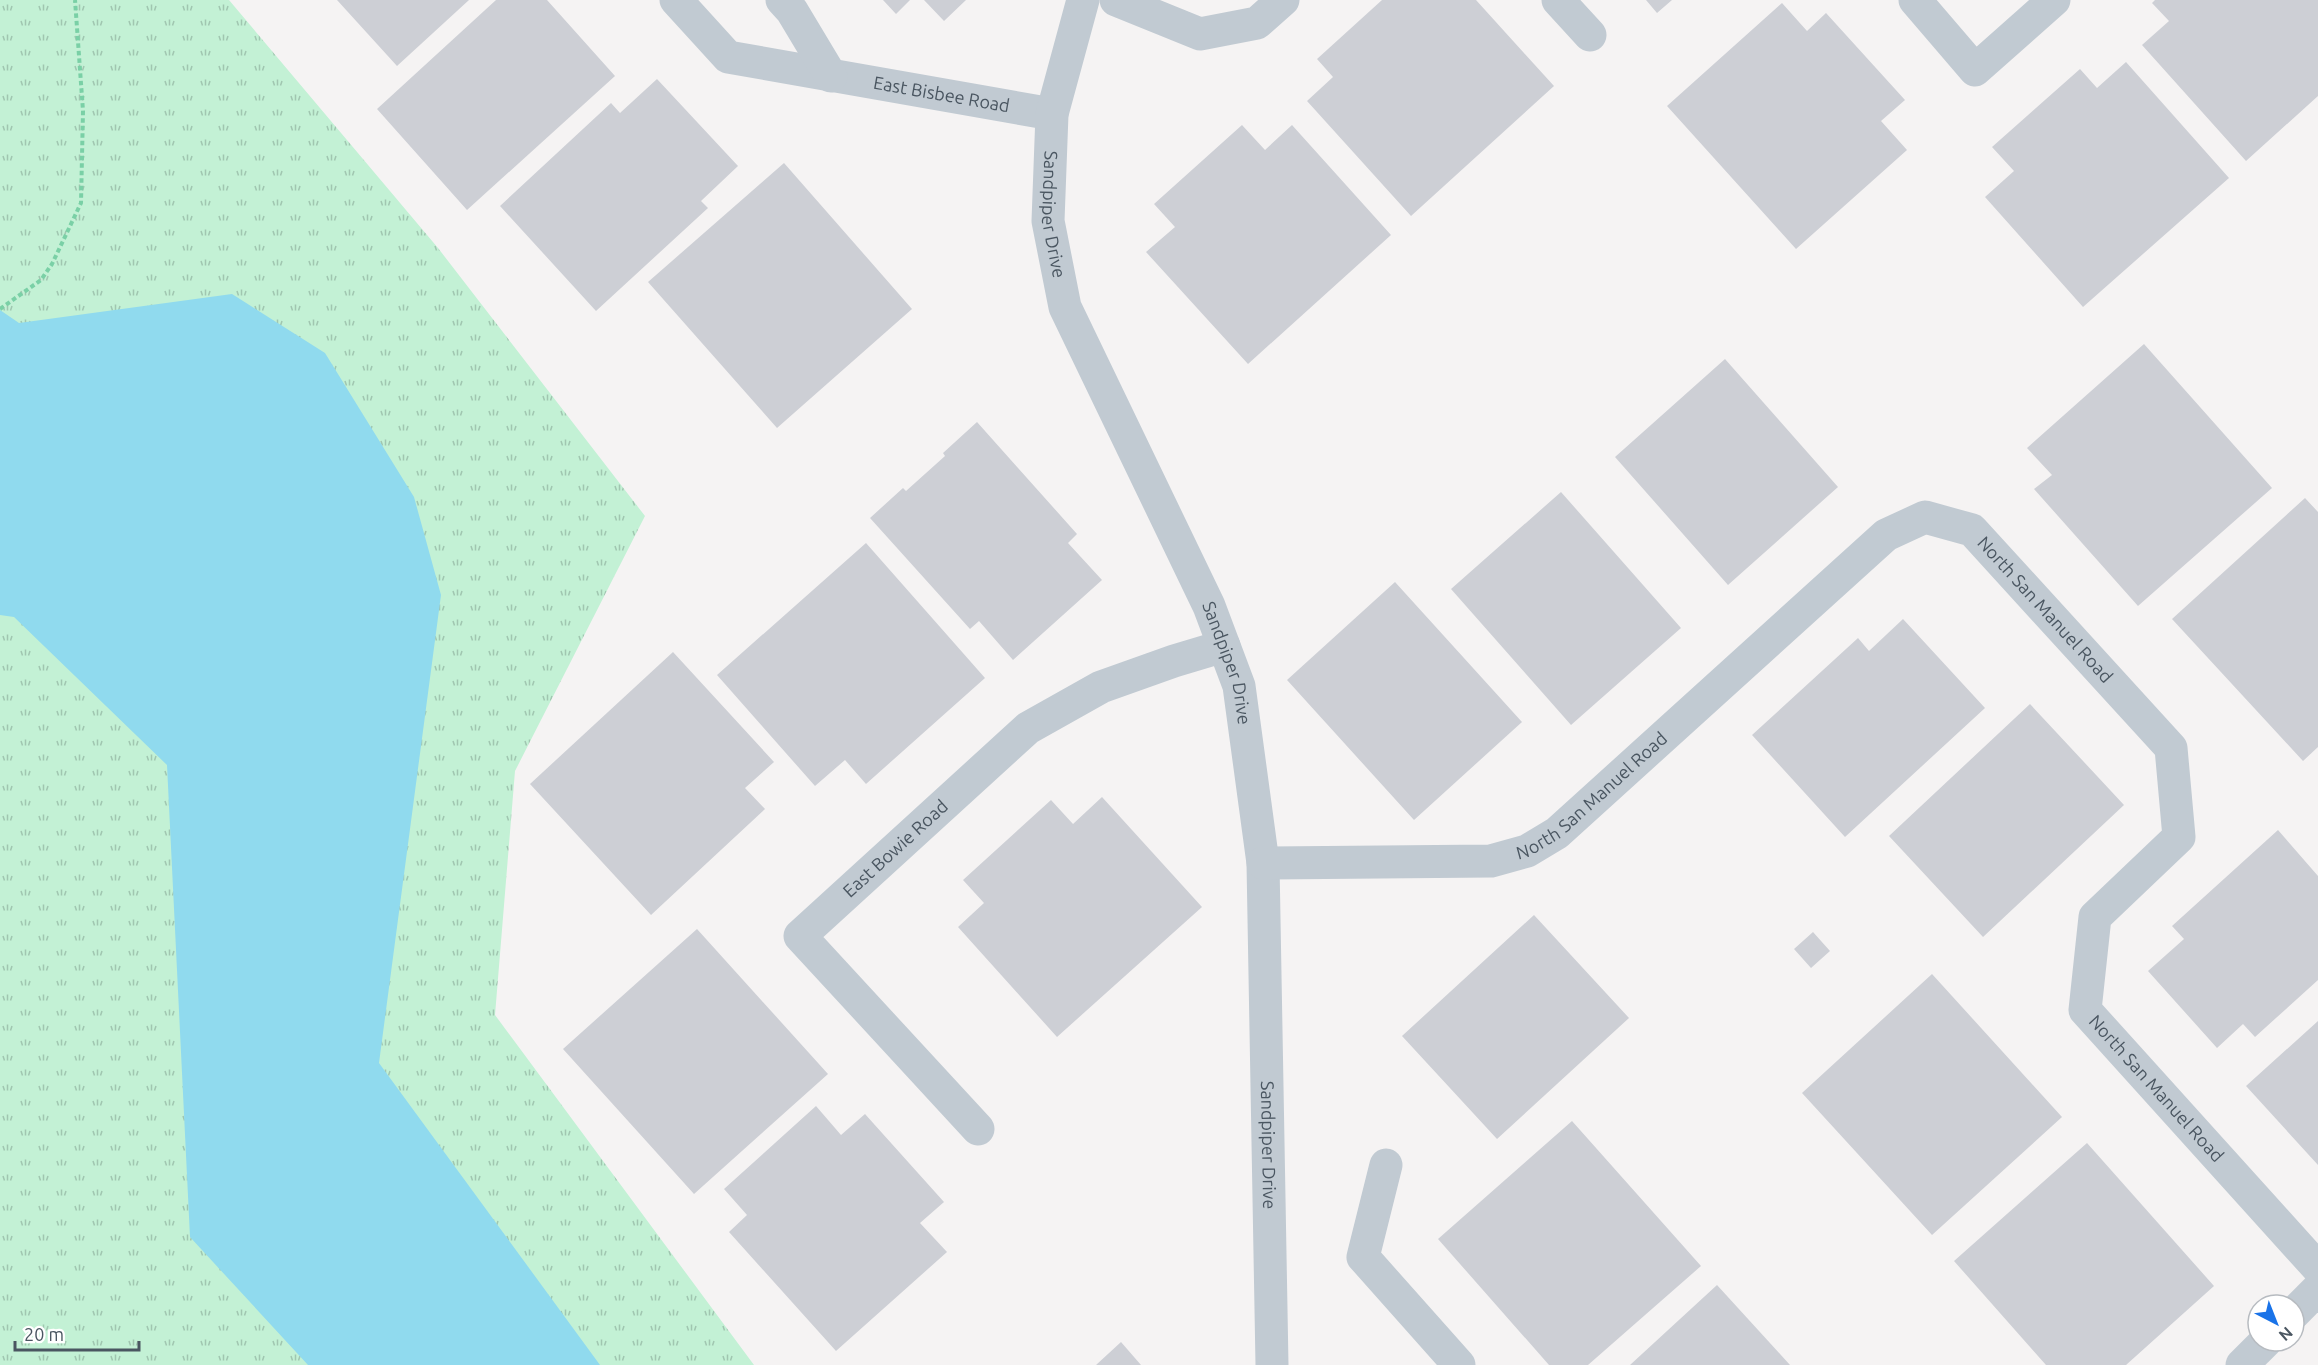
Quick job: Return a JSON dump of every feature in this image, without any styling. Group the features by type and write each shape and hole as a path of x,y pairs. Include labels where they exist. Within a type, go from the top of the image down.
{"street":[{"name":"East Bisbee Road","path":"676,0 728,57 1052,114"},
{"path":"782,0 792,11 831,76"},
{"name":"Sandpiper Drive","path":"1083,0 1052,114 1048,221 1065,308 1209,606 1239,686 1263,863 1272,1365"},
{"path":"1116,0 1200,34 1257,23 1283,0"},
{"path":"1558,0 1590,35"},
{"path":"1915,0 1975,70 2045,3"},
{"name":"North San Manuel Road","path":"1263,863 1491,861 1527,852 1557,834 1886,535 1925,517 1972,530 2171,748 2180,837 2095,917 2085,1010 2318,1268"},
{"name":"East Bowie Road","path":"978,1129 800,936 1028,728 1101,687 1174,660 1224,646"},
{"path":"1386,1165 1363,1257 1459,1365"},
{"path":"2306,1301 2318,1289"},
{"path":"2242,1365 2254,1353"}],"path":[{"path":"0,309 41,280 52,264 81,203 83,111 75,0"}],"green space":[{"path":"0,0 229,0 438,248 645,516 515,771 495,1015 754,1365 0,1365"}],"water":[{"path":"232,294 325,353 414,497 441,595 379,1063 600,1365 308,1365 190,1237 167,765 14,617 0,615 0,310 19,323"}],"building":[{"path":"337,0 469,0 397,66"},
{"path":"496,0 547,0 615,76 467,210 377,109"},
{"path":"883,0 910,0 896,14"},
{"path":"924,0 966,0 944,21"},
{"path":"1382,0 1476,0 1554,86 1411,216 1307,101 1333,77 1317,59"},
{"path":"1646,0 1672,0 1657,13"},
{"path":"2155,0 2318,0 2318,96 2246,161 2142,45 2169,21 2152,3"},
{"path":"1782,3 1807,31 1826,13 1905,100 1881,121 1907,150 1796,249 1667,106"},
{"path":"2126,62 2229,178 2083,307 1985,197 2014,171 1992,147 2080,69 2097,88"},
{"path":"657,79 738,166 701,201 708,208 596,311 500,206 611,103 620,113"},
{"path":"1242,125 1265,150 1292,125 1391,235 1248,364 1146,252 1175,227 1154,204"},
{"path":"784,163 912,309 777,428 648,282"},
{"path":"2144,344 2272,488 2138,606 2034,489 2052,475 2027,448"},
{"path":"1725,359 1838,487 1728,585 1615,457"},
{"path":"977,422 1077,534 1068,543 1102,580 1013,660 979,621 970,629 870,518 903,488 906,491 945,456 943,453"},
{"path":"1561,492 1681,628 1571,725 1451,589"},
{"path":"2305,498 2318,512 2318,747 2303,761 2172,619"},
{"path":"866,543 985,678 866,784 845,760 815,786 717,675"},
{"path":"1395,582 1522,722 1414,820 1287,680"},
{"path":"1903,619 1985,708 1845,837 1752,735 1858,638 1869,651"},
{"path":"673,652 774,762 745,788 765,809 651,915 530,784"},
{"path":"2030,704 2124,805 1983,937 1889,836"},
{"path":"1102,797 1202,907 1057,1037 958,927 984,903 963,880 1051,800 1073,824"},
{"path":"2278,830 2318,876 2318,980 2255,1037 2243,1024 2217,1048 2148,971 2184,939 2172,926"},
{"path":"1534,915 1629,1018 1497,1139 1402,1036"},
{"path":"697,929 828,1074 694,1194 563,1049"},
{"path":"1813,932 1830,951 1811,968 1794,949"},
{"path":"1932,974 2062,1117 1932,1235 1802,1093"},
{"path":"2318,1021 2318,1165 2246,1086"},
{"path":"816,1106 841,1135 865,1114 944,1202 920,1223 947,1252 836,1351 729,1232 747,1215 724,1189"},
{"path":"1572,1121 1701,1266 1588,1365 1549,1365 1438,1239"},
{"path":"2087,1143 2214,1286 2126,1365 2046,1365 1954,1261"},
{"path":"1717,1285 1790,1365 1630,1365"},
{"path":"1121,1342 1141,1365 1096,1365"}]}
